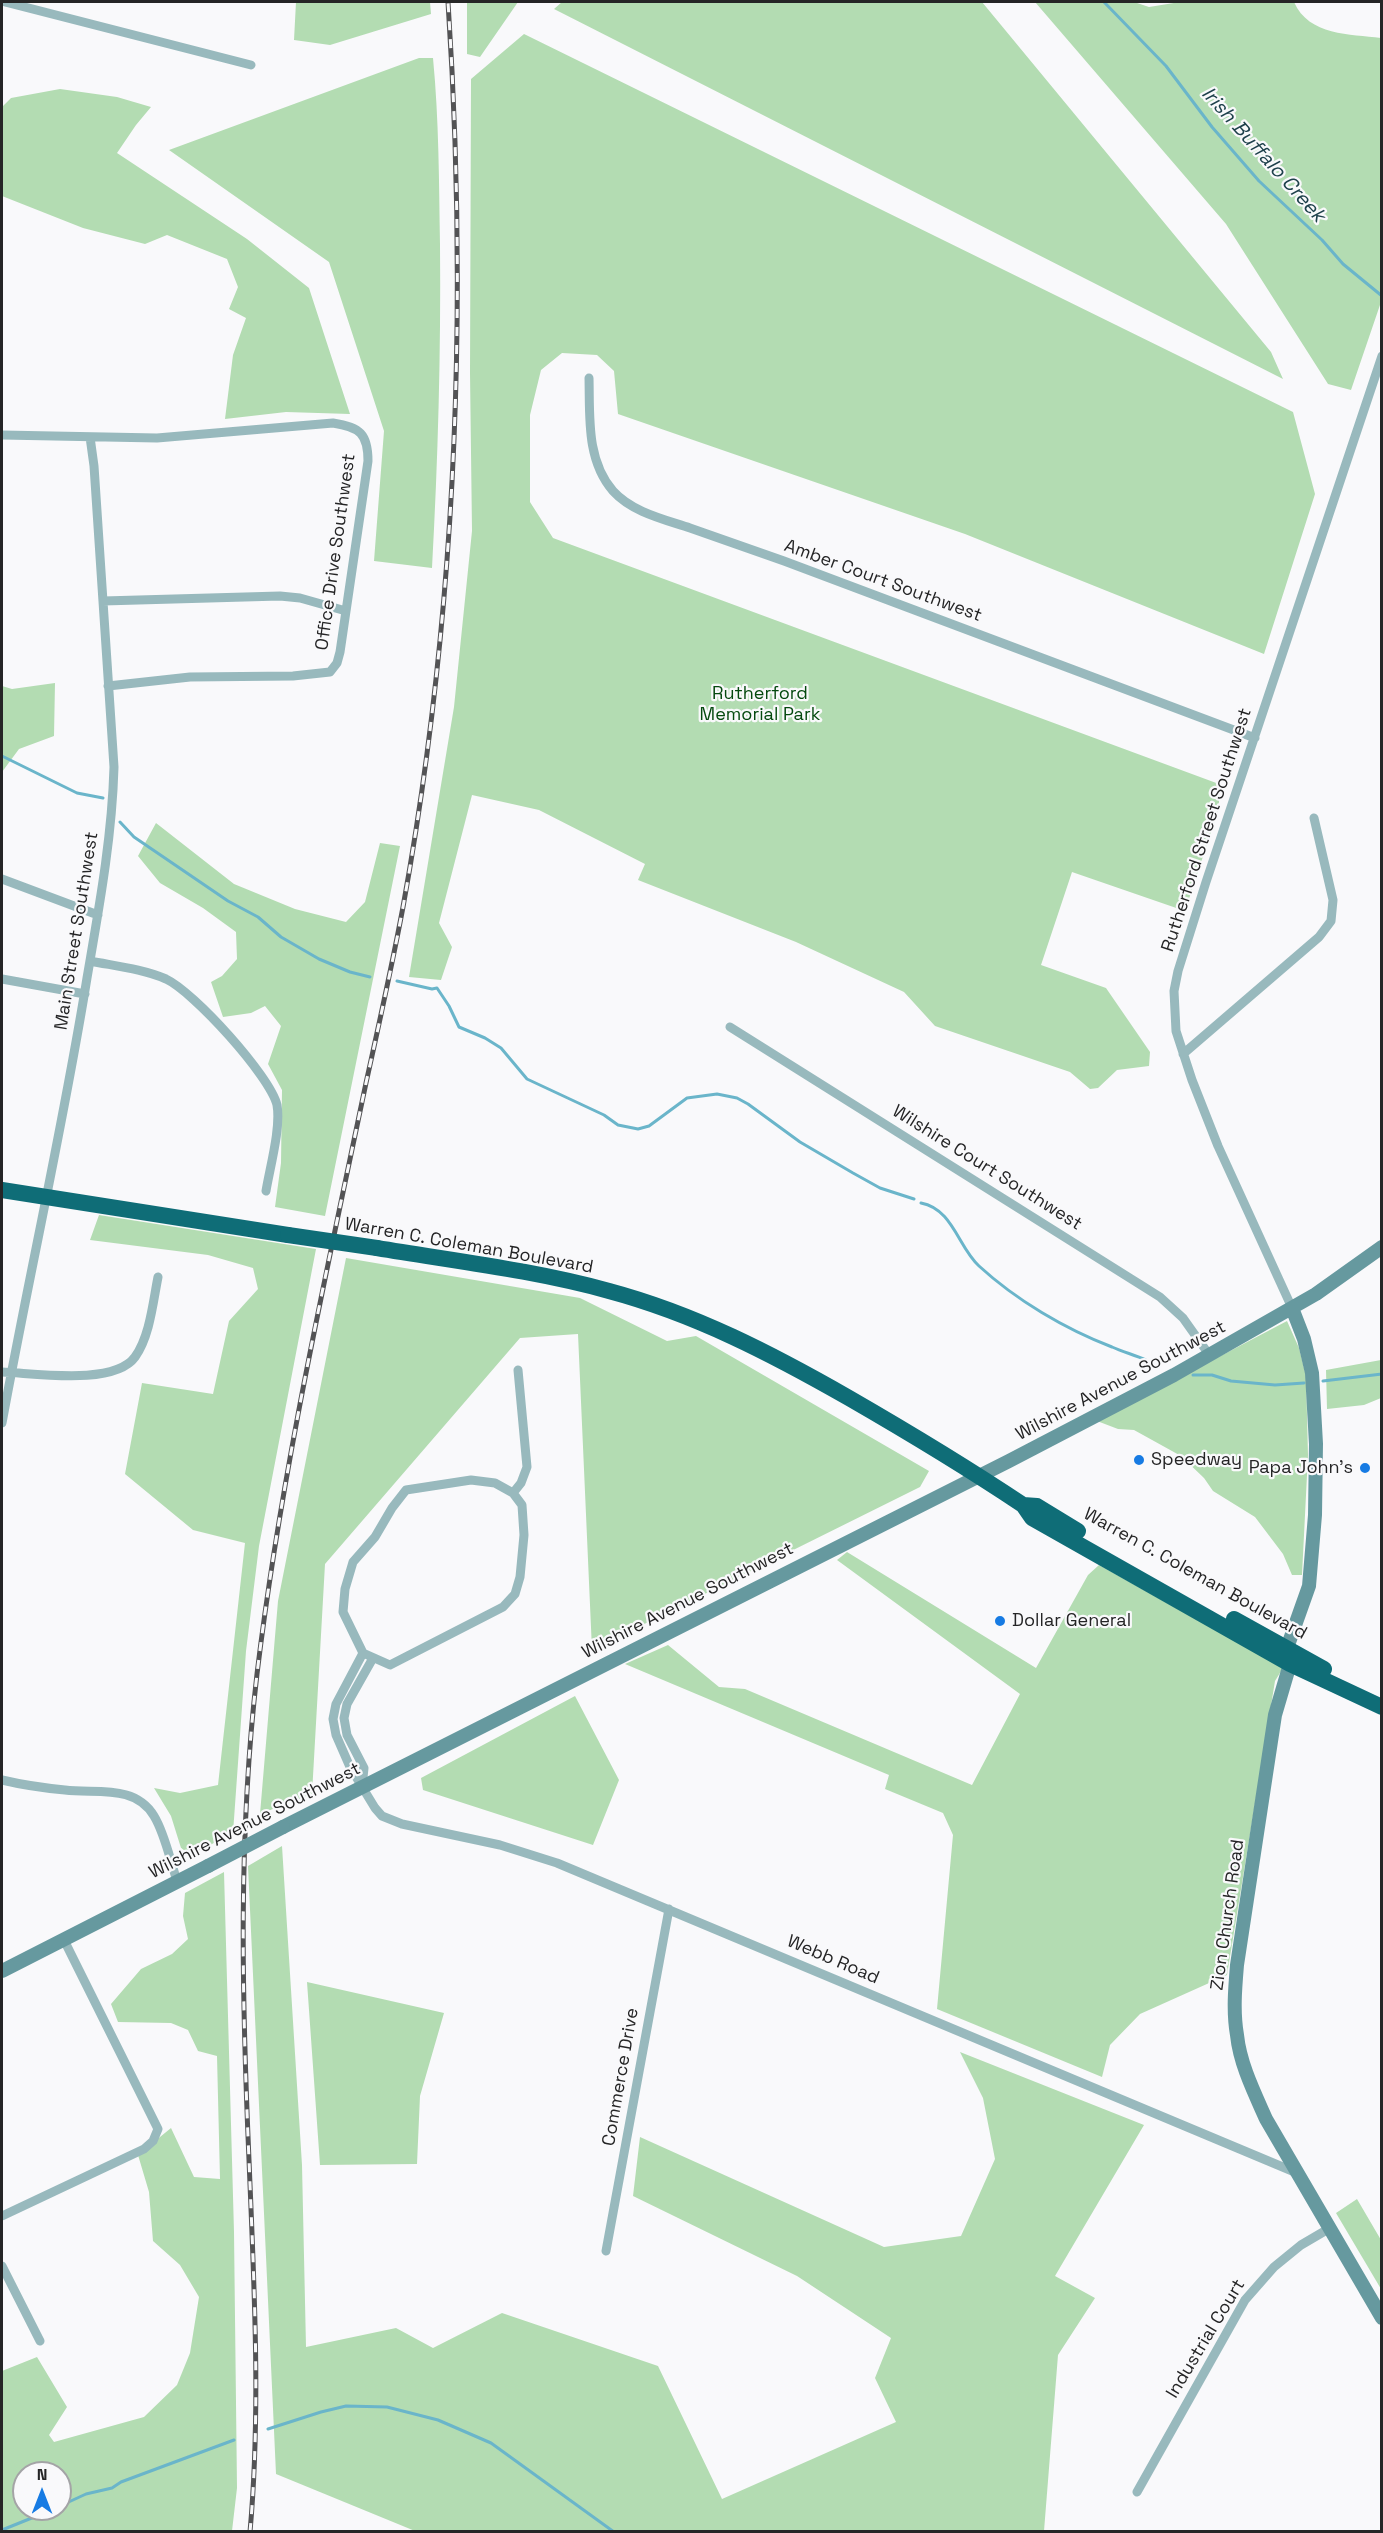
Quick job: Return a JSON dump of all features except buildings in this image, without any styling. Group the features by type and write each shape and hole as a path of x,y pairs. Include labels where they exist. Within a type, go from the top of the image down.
{"highway":[{"name":"Warren C. Coleman Boulevard","path":"2,1190 542,1275 610,1291 683,1315 772,1354 979,1476 1023,1505 1037,1506 1288,1656 1328,1684 1343,1687 1382,1707"}],"street":[{"path":"5,2 251,65"},
{"name":"Rutherford Street Southwest","path":"1292,1308 1218,1146 1183,1054 1174,1020 1174,991 1178,971 1382,356"},
{"name":"Amber Court Southwest","path":"589,378 591,432 598,468 614,492 628,504 651,515 782,561 1255,738"},
{"name":"Office Drive Southwest","path":"2,435 157,438 311,423 339,423 357,430 365,437 368,446 368,461 340,652 337,663 330,672 292,676 190,677 108,686"},
{"name":"Main Street Southwest","path":"2,1423 6,1372 46,1197 85,994 113,802 114,767 94,466 90,437"},
{"path":"103,601 280,596 300,598 345,611"},
{"path":"1183,1054 1319,937 1331,921 1333,900 1314,818"},
{"path":"2,879 98,915"},
{"path":"90,961 166,979 179,987 200,1005 258,1072 271,1090 277,1108 266,1191"},
{"path":"2,979 85,994"},
{"name":"Wilshire Court Southwest","path":"730,1027 1151,1291 1183,1318 1210,1356"},
{"name":"Wilshire Avenue Southwest","path":"2,1971 979,1476 1210,1356 1292,1308 1382,1247"},
{"path":"6,1372 96,1374 115,1372 126,1365 139,1351 147,1328 158,1277"},
{"name":"Zion Church Road","path":"1292,1308 1304,1339 1312,1373 1316,1444 1309,1586 1288,1656 1275,1715 1237,1965 1234,2007 1239,2048 1250,2084 1266,2119 1382,2318"},
{"path":"513,1493 521,1483 527,1467 518,1370"},
{"path":"471,1480 495,1484 513,1493 522,1505 524,1535 520,1577 515,1594 503,1607 390,1665 363,1653 343,1612 345,1589 353,1562 375,1537 406,1490 471,1480"},
{"name":"Webb Road","path":"363,1653 336,1704 333,1719 336,1735 350,1767 375,1808 391,1821 500,1845 558,1863 1297,2172"},
{"path":"362,1787 364,1768 347,1735 344,1718 346,1704 373,1658"},
{"path":"2,1780 33,1787 69,1791 115,1792 144,1804 154,1816 177,1881"},
{"name":"Commerce Drive","path":"606,2251 669,1909"},
{"path":"2,2216 144,2149 153,2141 158,2129 64,1940"},
{"name":"Industrial Court","path":"1137,2492 1245,2300 1274,2267 1301,2245 1330,2228"},
{"path":"2,2265 40,2341"}],"green space":[{"path":"296,2 430,2 431,14 330,45 294,40"},
{"path":"467,2 518,2 480,57 467,54"},
{"path":"562,2 982,2 1271,352 1283,379 554,9"},
{"path":"1035,2 1134,2 1149,7 1180,2 1294,2 1301,13 1320,27 1344,34 1381,38 1381,302 1351,390 1328,384 1226,224"},
{"name":"Rutherford Memorial Park","path":"524,34 1293,412 1315,494 1264,654 965,534 618,414 614,371 597,355 562,353 541,370 530,415 530,502 553,538 1219,784 1219,808 1185,911 1072,872 1041,965 1106,988 1150,1052 1149,1066 1117,1070 1098,1088 1090,1089 1070,1072 935,1026 904,992 796,942 638,880 645,864 539,810 472,795 439,923 452,947 441,980 409,977 454,707 472,531 471,79"},
{"path":"419,58 433,58 438,151 439,366 432,568 374,561 384,431 329,262 169,150"},
{"path":"60,89 117,97 151,107 117,153 247,239 309,288 350,414 286,412 225,419 233,355 246,318 229,309 238,287 227,259 167,235 145,244 83,228 2,196 2,107 11,98"},
{"path":"55,683 54,736 19,749 2,772 2,686 12,689"},
{"path":"156,823 234,884 295,909 346,922 365,902 380,843 400,846 325,1216 275,1207 281,1163 282,1090 268,1064 281,1026 265,1006 251,1013 223,1017 211,982 222,976 237,959 236,932 203,908 160,883 138,856"},
{"path":"99,1215 316,1249 259,1546 246,1651 233,1833 191,1855 181,1848 171,1816 154,1788 180,1793 218,1785 245,1543 193,1530 125,1474 142,1383 213,1394 229,1321 258,1289 253,1268 208,1255 90,1240"},
{"path":"346,1258 580,1298 667,1341 696,1336 929,1471 920,1487 592,1650 578,1334 520,1338 325,1564 312,1794 260,1814 278,1601"},
{"path":"1287,1321 1299,1348 1306,1376 1308,1455 1302,1575 1292,1575 1283,1554 1255,1517 1213,1491 1204,1478 1181,1456 1134,1430 1118,1429 1097,1421"},
{"path":"1381,1360 1381,1398 1364,1405 1327,1409 1326,1370"},
{"path":"847,1552 1036,1668 1088,1575 1099,1565 1283,1668 1275,1681 1227,1975 1140,2014 1110,2045 1102,2077 937,2009 953,1835 943,1813 885,1789 889,1775 625,1664 668,1645 719,1687 745,1689 972,1785 1020,1694 837,1560"},
{"path":"575,1696 619,1780 593,1845 423,1790 421,1778"},
{"path":"282,1846 302,2165 306,2347 396,2328 433,2348 502,2313 658,2366 722,2499 896,2422 875,2378 891,2338 797,2276 633,2196 640,2137 884,2247 961,2236 995,2159 983,2098 960,2052 1144,2125 1055,2276 1095,2298 1058,2355 1044,2531 415,2531 276,2474 248,1866"},
{"path":"224,1872 234,2232 237,2488 232,2531 2,2532 2,2371 37,2357 67,2407 49,2435 54,2442 144,2417 177,2385 190,2353 199,2297 180,2265 153,2241 149,2192 138,2155 171,2128 194,2177 220,2179 217,2056 198,2051 188,2030 171,2023 118,2022 111,2004 141,1969 172,1954 188,1939 183,1916 185,1893"},
{"path":"307,1982 444,2013 420,2096 417,2164 320,2165"},
{"path":"1357,2199 1381,2240 1381,2289 1336,2213"}],"waterway":[{"name":"Irish Buffalo Creek","path":"1104,2 1166,66 1212,127 1259,181 1322,240 1343,264 1382,296"},
{"path":"2,756 77,793 103,798"},
{"path":"120,822 134,837 228,901 258,917 281,937 319,959 350,972 370,977"},
{"path":"397,981 432,989 437,988 459,1027 501,1048 527,1079 604,1115 618,1125 638,1129 649,1126 687,1098 717,1094 737,1098 800,1142 853,1173 880,1188 914,1199"},
{"path":"921,1203 941,1213 979,1266 1025,1302 1077,1332 1146,1360"},
{"path":"1323,1381 1382,1374"},
{"path":"1193,1375 1212,1375 1231,1381 1275,1385 1304,1383"},
{"path":"268,2429 346,2406 387,2407 438,2420 491,2443 614,2532"},
{"path":"72,2500 86,2494 112,2488 121,2482 234,2440"},
{"path":"2,2530 24,2521"}],"railway":[{"path":"250,2532 256,2392 243,1917 251,1735 267,1600 291,1451 403,907 436,682 453,456 457,342 454,115 448,2"}],"place":[{"name":"Speedway","path":"1139,1460"},
{"name":"Papa John's","path":"1365,1468"},
{"name":"Dollar General","path":"1000,1621"}]}
